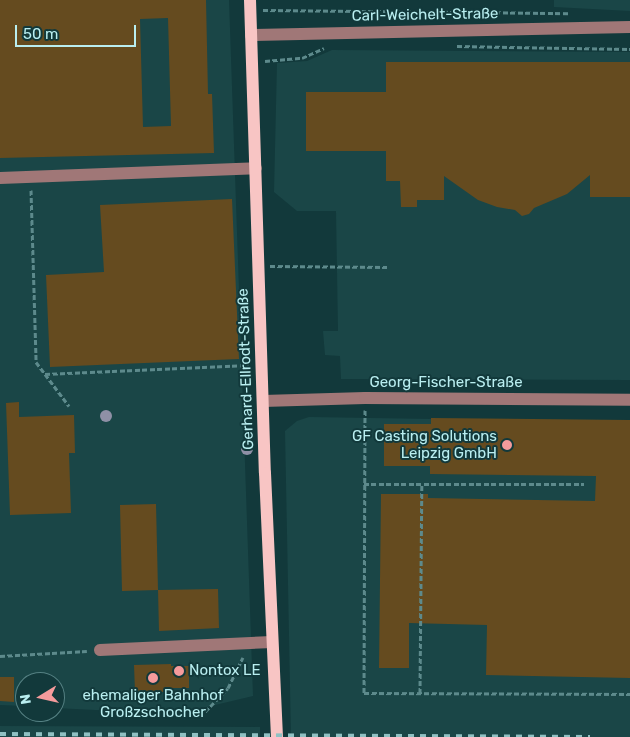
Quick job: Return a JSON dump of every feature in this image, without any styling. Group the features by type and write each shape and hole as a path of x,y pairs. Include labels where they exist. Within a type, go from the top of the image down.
{"main road":[{"name":"Gerhard-Ellrodt-Straße","path":"250,5 263,401 277,737"}],"street":[{"name":"Carl-Weichelt-Straße","path":"251,35 630,27"},
{"path":"0,178 256,168"},
{"name":"Georg-Fischer-Straße","path":"263,401 365,398 630,400"},
{"path":"100,650 272,642"}],"path":[{"path":"250,5 572,12"},
{"path":"252,62 302,58 332,44"},
{"path":"455,46 630,49"},
{"path":"31,176 36,362 69,406"},
{"path":"259,266 387,267"},
{"path":"45,374 262,364"},
{"path":"365,398 364,693 630,694"},
{"path":"364,484 584,484"},
{"path":"420,693 422,484"},
{"path":"200,717 228,688 250,643"},
{"path":"0,656 100,650"}],"shaded area":[{"path":"0,0 229,0 253,696 177,714 65,708 65,672 15,672 15,706 0,705"},
{"path":"554,0 630,0 630,11 554,7"},
{"path":"332,50 630,52 630,380 341,379 340,356 325,355 323,331 338,331 336,211 297,211 274,192 277,63 307,61"},
{"path":"309,417 630,422 630,737 291,737 285,431 297,421"},
{"path":"0,726 260,727 260,737 0,737"}],"building":[{"path":"0,0 206,0 208,94 212,94 214,153 0,158","holes":["168,18 171,126 143,127 140,19"]},
{"path":"386,62 630,62 630,197 590,197 590,175 567,194 534,208 529,214 522,216 515,210 497,207 478,200 444,176 444,200 417,200 417,207 401,207 400,181 386,181 386,151 306,151 306,92 386,92"},
{"path":"232,199 239,359 50,367 46,275 104,272 100,205"},
{"path":"19,402 19,417 74,415 75,453 69,453 71,513 10,515 6,403"},
{"path":"431,418 630,420 630,678 486,675 487,625 409,623 409,668 379,668 381,494 428,494 428,498 595,501 596,476 430,474 430,466 384,466 384,424 431,424"},
{"path":"156,504 158,590 122,591 120,505"},
{"path":"218,589 219,628 159,631 158,590"},
{"name":"ehemaliger Bahnhof Großzschocher","path":"171,664 171,666 189,666 189,688 171,688 171,692 135,692 134,665"},
{"path":"0,677 14,677 14,702 0,701"}],"railway":[{"path":"0,734 590,737"}],"place":[{"name":"GF Casting Solutions Leipzig GmbH","path":"507,445"},
{"name":"Nontox LE","path":"179,671"},
{"name":"ehemaliger Bahnhof Großzschocher","path":"153,678"}]}
